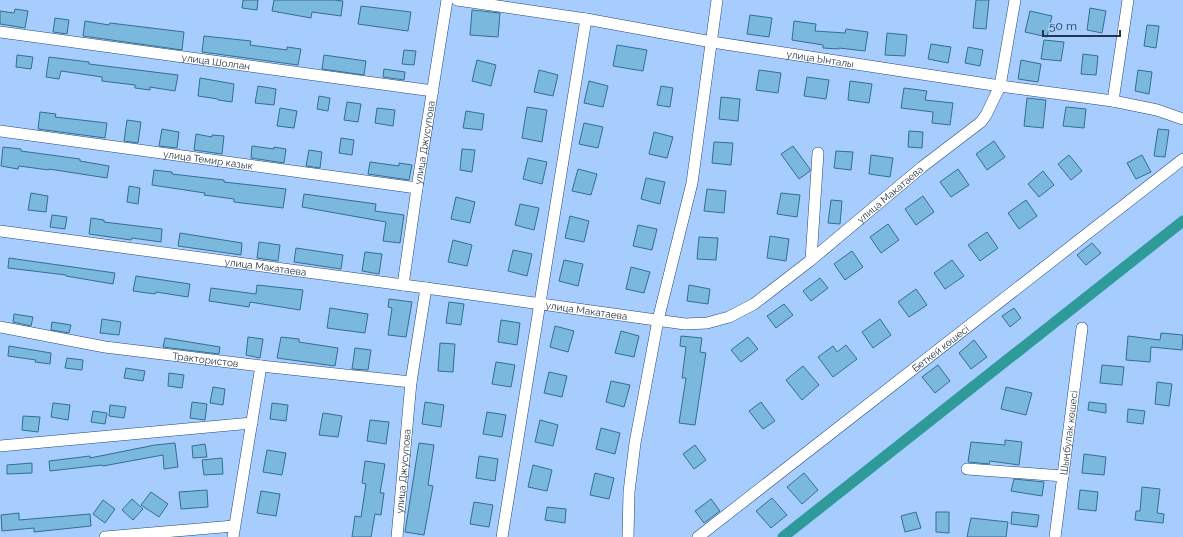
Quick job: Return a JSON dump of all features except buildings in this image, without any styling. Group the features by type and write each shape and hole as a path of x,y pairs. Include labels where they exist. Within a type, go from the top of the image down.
{"street":[{"name":"улица Джусупова","path":"402,285 447,0"},
{"name":"улица Ынталы","path":"457,0 586,19 712,42 1000,86 1113,101 1157,110 1183,119"},
{"path":"628,537 629,492 635,443 658,320 692,183 717,0"},
{"name":"улица Макатаева","path":"0,231 685,324 708,323 729,317 754,304 811,260 922,167 981,122 1000,86 1015,0"},
{"path":"1113,101 1128,0"},
{"path":"502,537 586,19"},
{"name":"улица Шолпан","path":"0,32 433,91"},
{"name":"улица Темир казык","path":"0,131 417,188"},
{"path":"811,260 818,153"},
{"name":"Беткей көшесі","path":"698,537 1183,159"},
{"name":"улица Джусупова","path":"397,537 411,382 426,288"},
{"name":"Трактористов","path":"0,327 105,346 261,366 411,382"},
{"name":"Шыңбулак көшесі","path":"1055,537 1082,328"},
{"path":"105,537 234,532 261,366"},
{"path":"0,446 252,423"},
{"path":"966,468 1063,476"}],"waterway":[{"path":"783,537 1183,221"}]}
